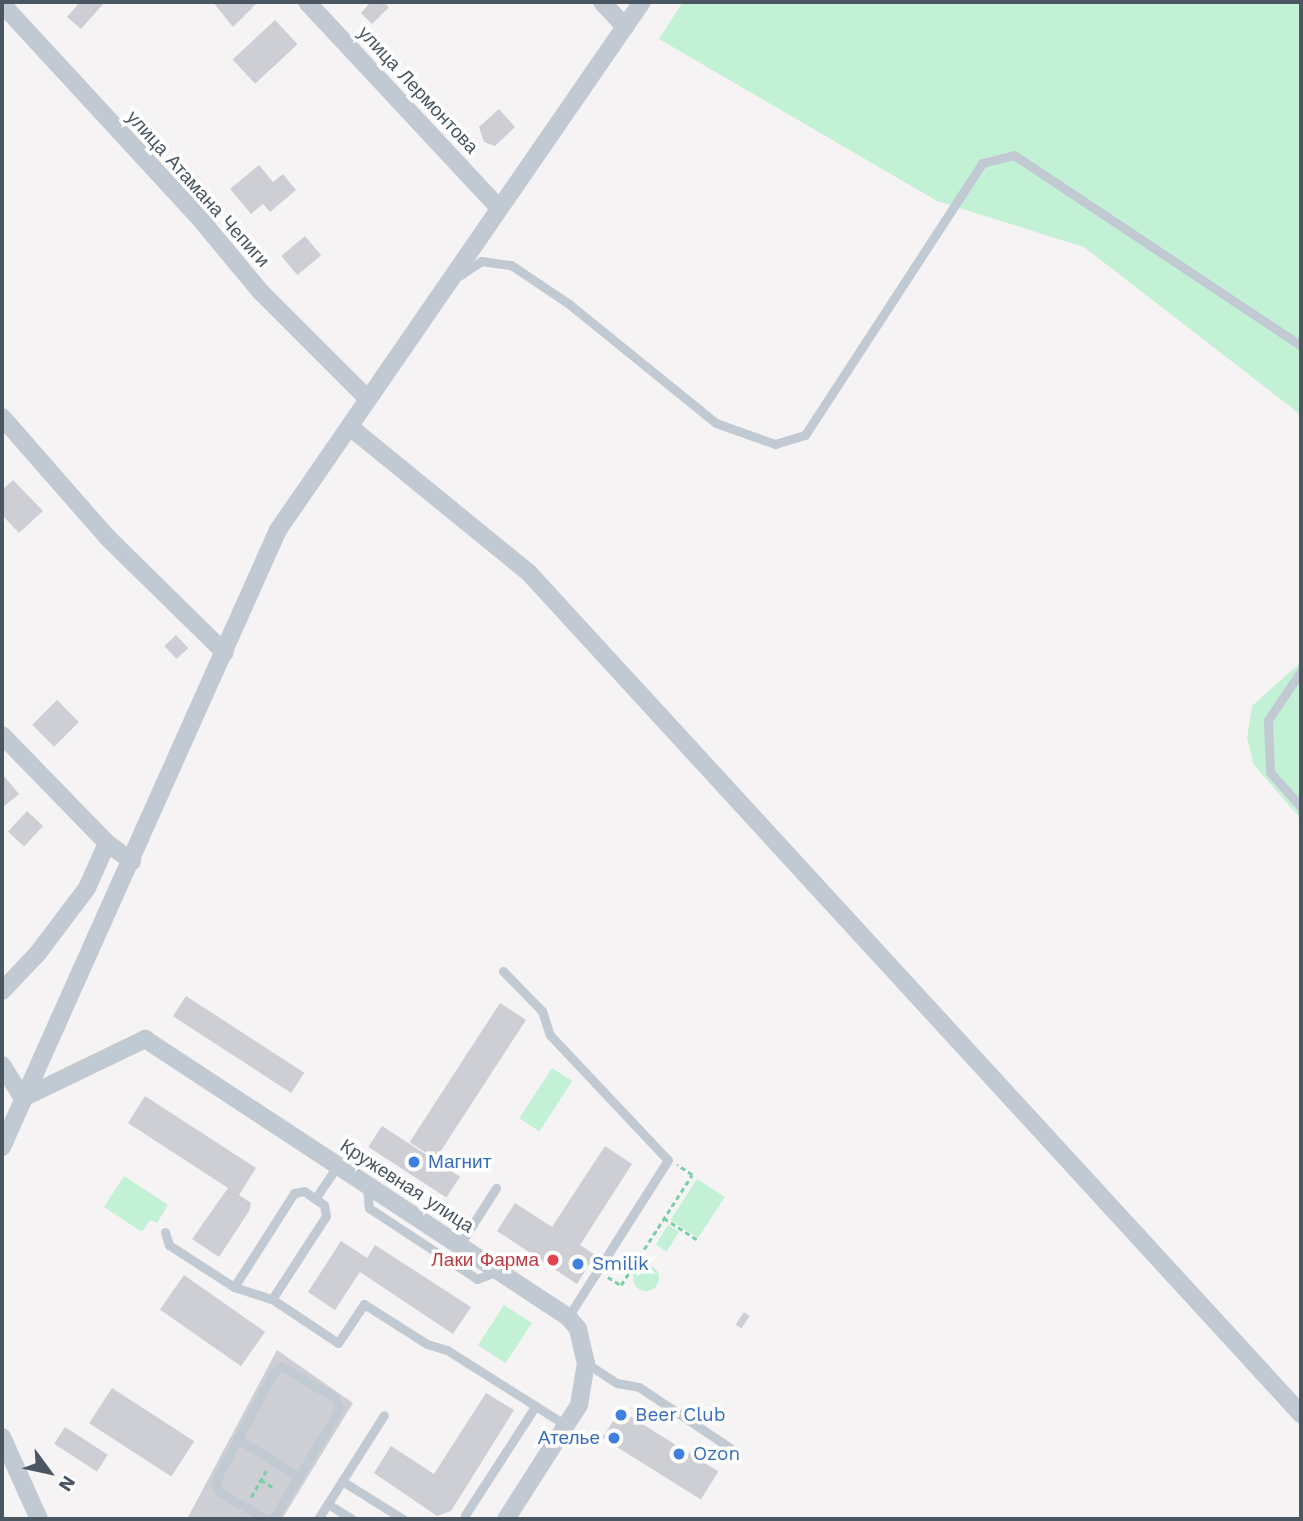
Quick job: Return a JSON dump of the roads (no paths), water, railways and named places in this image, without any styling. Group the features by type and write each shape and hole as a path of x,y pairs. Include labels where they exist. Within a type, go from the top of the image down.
{"street":[{"name":"улица Лермонтова","path":"307,2 498,207"},
{"path":"602,2 625,27"},
{"path":"2,1147 278,530 498,207 642,2"},
{"name":"улица Атамана Чепиги","path":"2,4 201,220 260,291 367,398"},
{"path":"2,417 107,537 225,653"},
{"path":"350,427 529,573 1301,1414"},
{"path":"2,735 107,843 132,861"},
{"path":"2,991 38,953 87,888 107,843"},
{"name":"Кружевная улица","path":"23,1098 145,1039 568,1317"},
{"path":"2,1065 23,1098"},
{"path":"506,1519 579,1405 586,1363 578,1329 568,1317"},
{"path":"2,1437 39,1519"}],"lane":[{"path":"446,285 481,261 511,265 569,304 716,423 775,444 805,435 982,163 1014,155 1301,346"},
{"path":"1301,671 1268,720 1270,772 1301,807"},
{"path":"503,971 542,1011 550,1035 668,1160 568,1317"},
{"path":"315,1199 337,1166"},
{"path":"367,1185 369,1208 466,1272 477,1279 498,1271"},
{"path":"459,1246 495,1188"},
{"path":"234,1287 294,1194 304,1191 324,1205 326,1216 272,1299"},
{"path":"164,1232 169,1245 234,1287 272,1299 338,1343 364,1304 567,1426"},
{"path":"586,1363 617,1383 639,1387 736,1452"},
{"path":"265,1519 220,1492 215,1482 273,1373 285,1367 335,1398 340,1408 273,1519"},
{"path":"466,1515 536,1407"},
{"path":"318,1519 384,1415"},
{"path":"238,1439 299,1477"},
{"path":"342,1481 403,1519"},
{"path":"328,1504 352,1519"}],"place":[{"name":"Магнит","path":"414,1162"},
{"name":"Лаки Фарма","path":"553,1260"},
{"name":"Smilik","path":"578,1264"},
{"name":"Beer Club","path":"621,1415"},
{"name":"Ателье","path":"614,1438"},
{"name":"Ozon","path":"679,1454"}]}
